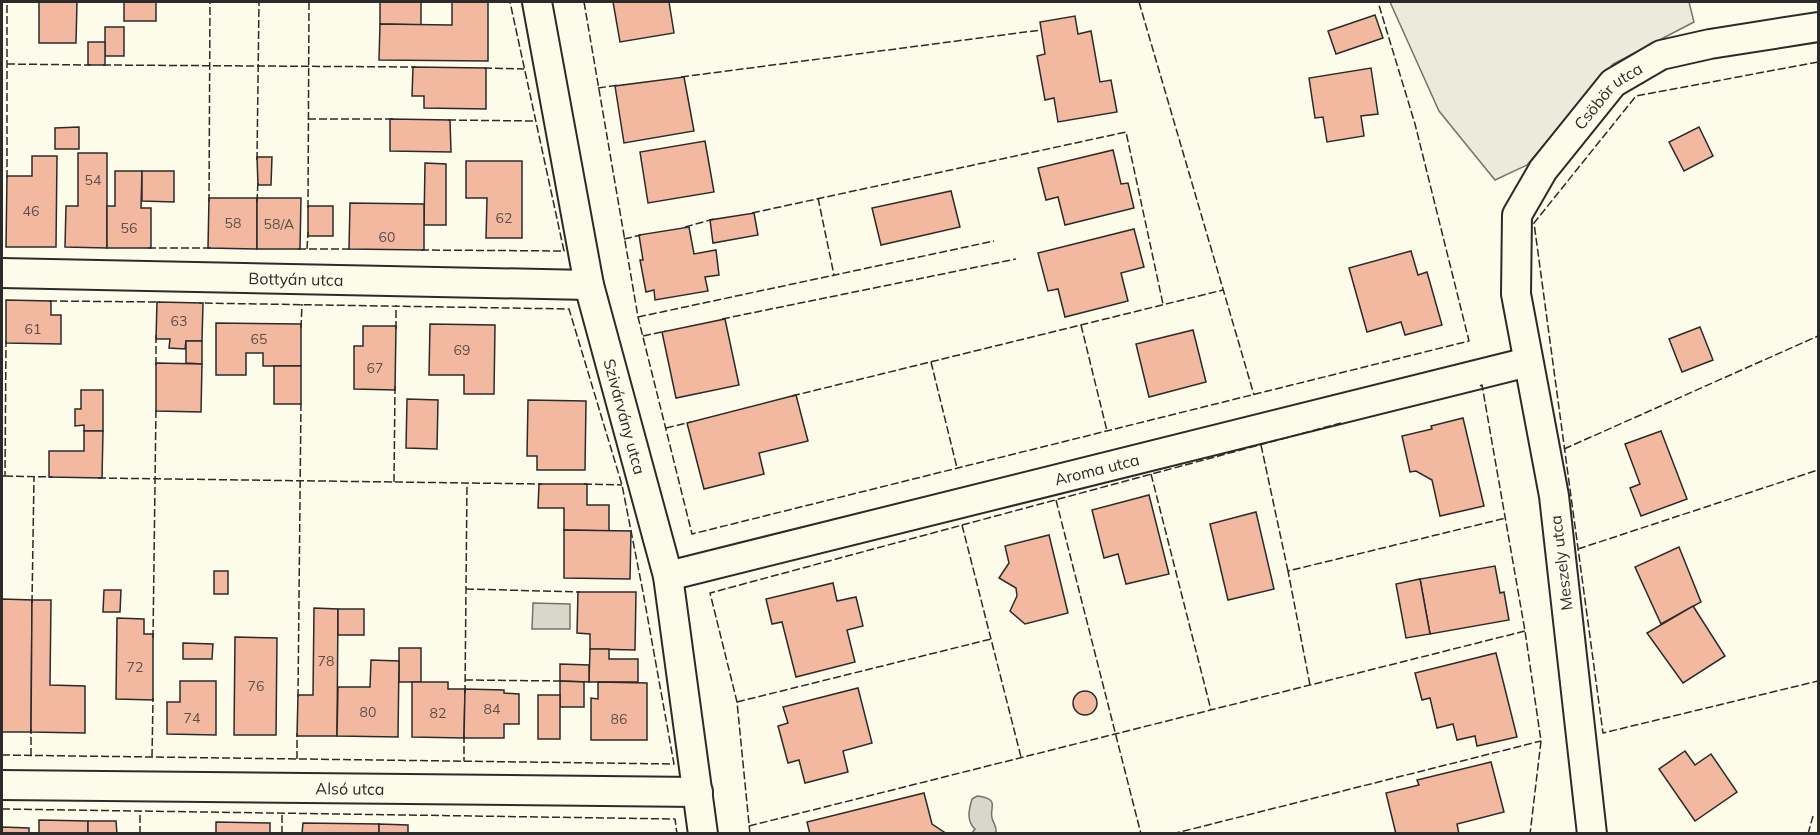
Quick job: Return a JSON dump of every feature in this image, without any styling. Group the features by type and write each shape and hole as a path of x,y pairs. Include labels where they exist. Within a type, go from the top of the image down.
{"street":[{"name":"Szivárvány utca","path":"537,2 589,285 668,576 703,834"},
{"name":"Csöbör utca","path":"1516,294 1517,215 1543,170 1612,83 1661,55 1710,44 1818,27"},
{"name":"Bottyán utca","path":"2,273 589,285"},
{"name":"Meszely utca","path":"1516,294 1554,496 1592,834"},
{"name":"Aroma utca","path":"668,576 1528,362"},
{"name":"Alsó utca","path":"2,785 698,792"}],"shaded area":[{"path":"1390,2 1689,2 1694,22 1613,64 1527,165 1495,180 1439,111"},
{"path":"533,603 570,604 570,629 532,629"},
{"path":"977,796 992,801 991,814 996,833 972,833 975,829 969,819 969,811 972,799"}],"building":[{"path":"39,2 77,2 76,43 39,43"},
{"path":"124,2 156,2 156,21 124,21"},
{"path":"380,2 421,2 421,25 380,24"},
{"path":"452,2 488,2 488,61 379,60 380,24 452,25"},
{"path":"613,2 669,2 674,33 620,42"},
{"path":"1375,15 1383,38 1336,54 1328,31"},
{"path":"1075,16 1078,34 1091,31 1100,82 1111,80 1117,112 1058,122 1054,98 1045,100 1037,56 1045,54 1040,22"},
{"path":"105,27 124,27 124,56 105,56"},
{"path":"88,42 105,42 105,65 88,65"},
{"path":"413,67 486,68 486,109 424,108 424,96 412,96"},
{"path":"1371,68 1378,114 1361,116 1364,136 1327,142 1323,117 1315,118 1309,78"},
{"path":"684,77 694,131 624,143 615,86"},
{"path":"390,119 450,120 451,152 390,151"},
{"path":"79,127 79,149 55,149 55,128"},
{"path":"1699,127 1713,156 1684,171 1669,142"},
{"path":"705,141 714,192 648,203 640,152"},
{"path":"1113,150 1121,184 1128,183 1134,208 1065,225 1058,197 1046,200 1038,168"},
{"path":"78,153 107,153 107,248 65,247 66,206 78,206"},
{"path":"32,156 57,156 56,247 6,247 7,176 32,176"},
{"path":"257,157 272,157 271,185 258,185"},
{"path":"466,161 522,161 522,238 486,238 487,198 466,198"},
{"path":"425,163 446,164 446,225 424,225"},
{"path":"115,171 142,171 141,208 151,208 151,248 107,248 107,206 115,206"},
{"path":"142,171 174,171 174,202 142,201"},
{"path":"951,191 960,227 881,245 872,208"},
{"path":"209,198 257,198 257,249 208,248"},
{"path":"257,198 301,198 300,249 257,249"},
{"path":"350,203 424,204 424,250 349,249"},
{"path":"308,206 333,206 333,236 308,236"},
{"path":"754,213 758,235 713,243 710,220"},
{"path":"689,227 694,254 716,250 719,275 705,277 708,291 655,300 654,290 646,292 640,260 643,260 639,235"},
{"path":"1134,229 1144,267 1121,273 1128,301 1065,317 1058,289 1048,291 1038,253"},
{"path":"1411,251 1418,275 1427,272 1442,325 1405,335 1401,322 1367,332 1349,268"},
{"path":"6,300 51,301 51,315 61,315 61,344 6,343"},
{"path":"157,302 203,303 202,341 186,341 185,349 169,348 170,339 156,339"},
{"path":"725,319 739,385 676,398 662,332"},
{"path":"216,323 301,324 301,366 263,366 263,353 246,353 246,375 216,375"},
{"path":"430,324 495,325 494,394 464,394 464,375 429,375"},
{"path":"363,326 396,326 395,390 354,389 354,346 363,346"},
{"path":"1700,327 1713,360 1682,372 1669,339"},
{"path":"1193,330 1206,382 1149,397 1136,344"},
{"path":"186,341 202,341 202,364 186,363"},
{"path":"156,363 202,364 201,412 156,411"},
{"path":"274,366 301,366 301,404 274,404"},
{"path":"81,390 103,390 103,431 84,431 84,425 75,426 75,409 81,409"},
{"path":"796,395 808,441 759,453 764,474 704,489 687,423"},
{"path":"407,399 438,400 437,449 406,448"},
{"path":"528,400 586,401 585,470 537,470 537,456 527,456"},
{"path":"1463,418 1484,506 1440,516 1432,480 1416,471 1410,472 1402,436"},
{"path":"84,431 103,431 102,478 49,477 49,451 84,451"},
{"path":"1661,431 1687,499 1641,516 1630,488 1640,484 1625,444"},
{"path":"539,484 587,484 587,505 609,505 609,531 564,530 564,508 538,508"},
{"path":"1149,495 1169,574 1126,584 1118,554 1104,558 1092,510"},
{"path":"1256,512 1274,589 1228,600 1210,524"},
{"path":"564,530 631,531 630,579 564,578"},
{"path":"1049,535 1068,613 1025,624 1010,611 1017,596 1016,588 999,578 1009,563 1005,546"},
{"path":"1679,547 1701,602 1661,624 1635,567"},
{"path":"1495,566 1500,593 1504,592 1509,620 1430,634 1420,579"},
{"path":"214,571 228,571 228,594 214,594"},
{"path":"1420,579 1430,634 1406,638 1396,584"},
{"path":"833,583 837,601 856,597 863,626 847,630 855,662 796,677 782,622 772,624 766,599"},
{"path":"104,590 121,590 120,612 103,612"},
{"path":"578,592 636,592 635,650 590,649 590,634 577,633"},
{"path":"2,599 32,600 31,732 2,732"},
{"path":"32,600 51,600 50,685 85,686 85,733 31,732"},
{"path":"1693,606 1725,656 1683,683 1647,633"},
{"path":"314,608 338,609 337,736 297,736 298,695 313,695"},
{"path":"338,609 364,609 364,635 338,635"},
{"path":"117,618 144,619 144,634 153,634 153,700 116,699"},
{"path":"235,637 277,638 276,735 234,735"},
{"path":"183,643 213,644 212,659 183,659"},
{"path":"399,648 421,648 421,682 399,682"},
{"path":"590,649 609,649 609,659 638,659 638,682 589,682"},
{"path":"1496,653 1517,737 1477,746 1475,736 1457,740 1453,724 1437,728 1430,698 1422,700 1415,673"},
{"path":"371,660 399,661 398,737 337,736 338,687 370,687"},
{"path":"560,664 589,665 589,682 560,681"},
{"path":"180,681 216,681 216,735 167,734 167,702 180,702"},
{"path":"560,681 584,682 584,707 560,707"},
{"path":"412,682 448,682 448,689 465,689 464,738 412,737"},
{"path":"598,682 647,683 647,740 591,740 591,698 598,699"},
{"path":"858,688 872,743 843,751 848,772 805,783 799,760 788,763 778,726 788,723 783,707"},
{"path":"465,689 504,690 504,693 519,694 519,724 504,724 504,738 464,738"},
{"path":"1085,691 1093,695 1097,703 1093,711 1085,715 1077,711 1073,703 1077,695"},
{"path":"538,695 560,695 560,739 538,739"},
{"path":"1685,751 1695,765 1711,754 1737,792 1695,821 1659,769"},
{"path":"1491,762 1504,812 1457,824 1459,834 1396,834 1386,793 1419,785 1417,780"},
{"path":"924,793 932,824 947,834 810,834 807,822"},
{"path":"39,820 88,821 88,834 39,834"},
{"path":"88,821 116,821 117,834 88,834"},
{"path":"216,822 270,823 270,834 216,834"},
{"path":"303,823 379,824 379,834 302,834"},
{"path":"379,824 408,825 408,834 379,834"},
{"path":"2,827 29,828 29,834 2,834"}],"fence":[{"path":"7,2 7,178"},
{"path":"209,202 210,2"},
{"path":"257,160 259,2"},
{"path":"308,208 309,2"},
{"path":"421,250 564,251 510,2"},
{"path":"584,2 638,317 692,534 1469,341 1415,124 1378,2"},
{"path":"1139,2 1254,395"},
{"path":"681,77 1041,30"},
{"path":"1818,62 1636,96 1534,223 1603,733 1818,681"},
{"path":"7,64 91,65"},
{"path":"103,65 415,67"},
{"path":"484,68 524,69"},
{"path":"598,88 619,85"},
{"path":"308,119 394,119"},
{"path":"448,120 535,121"},
{"path":"752,213 1126,132 1163,304"},
{"path":"257,202 258,181"},
{"path":"818,198 834,275"},
{"path":"685,227 714,219"},
{"path":"307,249 308,232"},
{"path":"624,239 641,235"},
{"path":"638,317 994,241"},
{"path":"148,248 211,248"},
{"path":"298,249 352,249"},
{"path":"722,319 1016,259"},
{"path":"792,396 1223,290"},
{"path":"49,301 160,302"},
{"path":"2,755 674,764 622,485 569,309 199,303"},
{"path":"301,328 302,304"},
{"path":"396,305 396,329"},
{"path":"1081,325 1107,431"},
{"path":"643,336 666,331"},
{"path":"156,335 156,365"},
{"path":"1564,449 1818,336"},
{"path":"2,476 5,476 6,341"},
{"path":"931,362 957,468"},
{"path":"1480,386 1482,385 1525,631 1541,741 1530,834"},
{"path":"394,482 395,386"},
{"path":"298,697 301,400"},
{"path":"153,638 156,407"},
{"path":"666,428 691,422"},
{"path":"750,834 737,702 710,593 1341,423"},
{"path":"1261,445 1288,571"},
{"path":"1578,549 1818,470"},
{"path":"1151,474 1211,710"},
{"path":"5,476 53,477"},
{"path":"32,603 34,477"},
{"path":"98,478 542,484"},
{"path":"465,693 467,483"},
{"path":"584,484 622,485"},
{"path":"1056,500 1141,834"},
{"path":"1310,685 1288,571 1506,518"},
{"path":"962,525 1021,757"},
{"path":"466,589 580,592"},
{"path":"749,826 1525,631"},
{"path":"737,702 991,639"},
{"path":"465,680 564,681"},
{"path":"152,757 153,698"},
{"path":"31,729 31,756"},
{"path":"297,733 297,759"},
{"path":"464,735 464,761"},
{"path":"1172,834 1541,741"},
{"path":"2,809 675,819 677,834"},
{"path":"140,811 140,834"},
{"path":"282,813 282,834"},
{"path":"1808,834 1813,816"}]}
